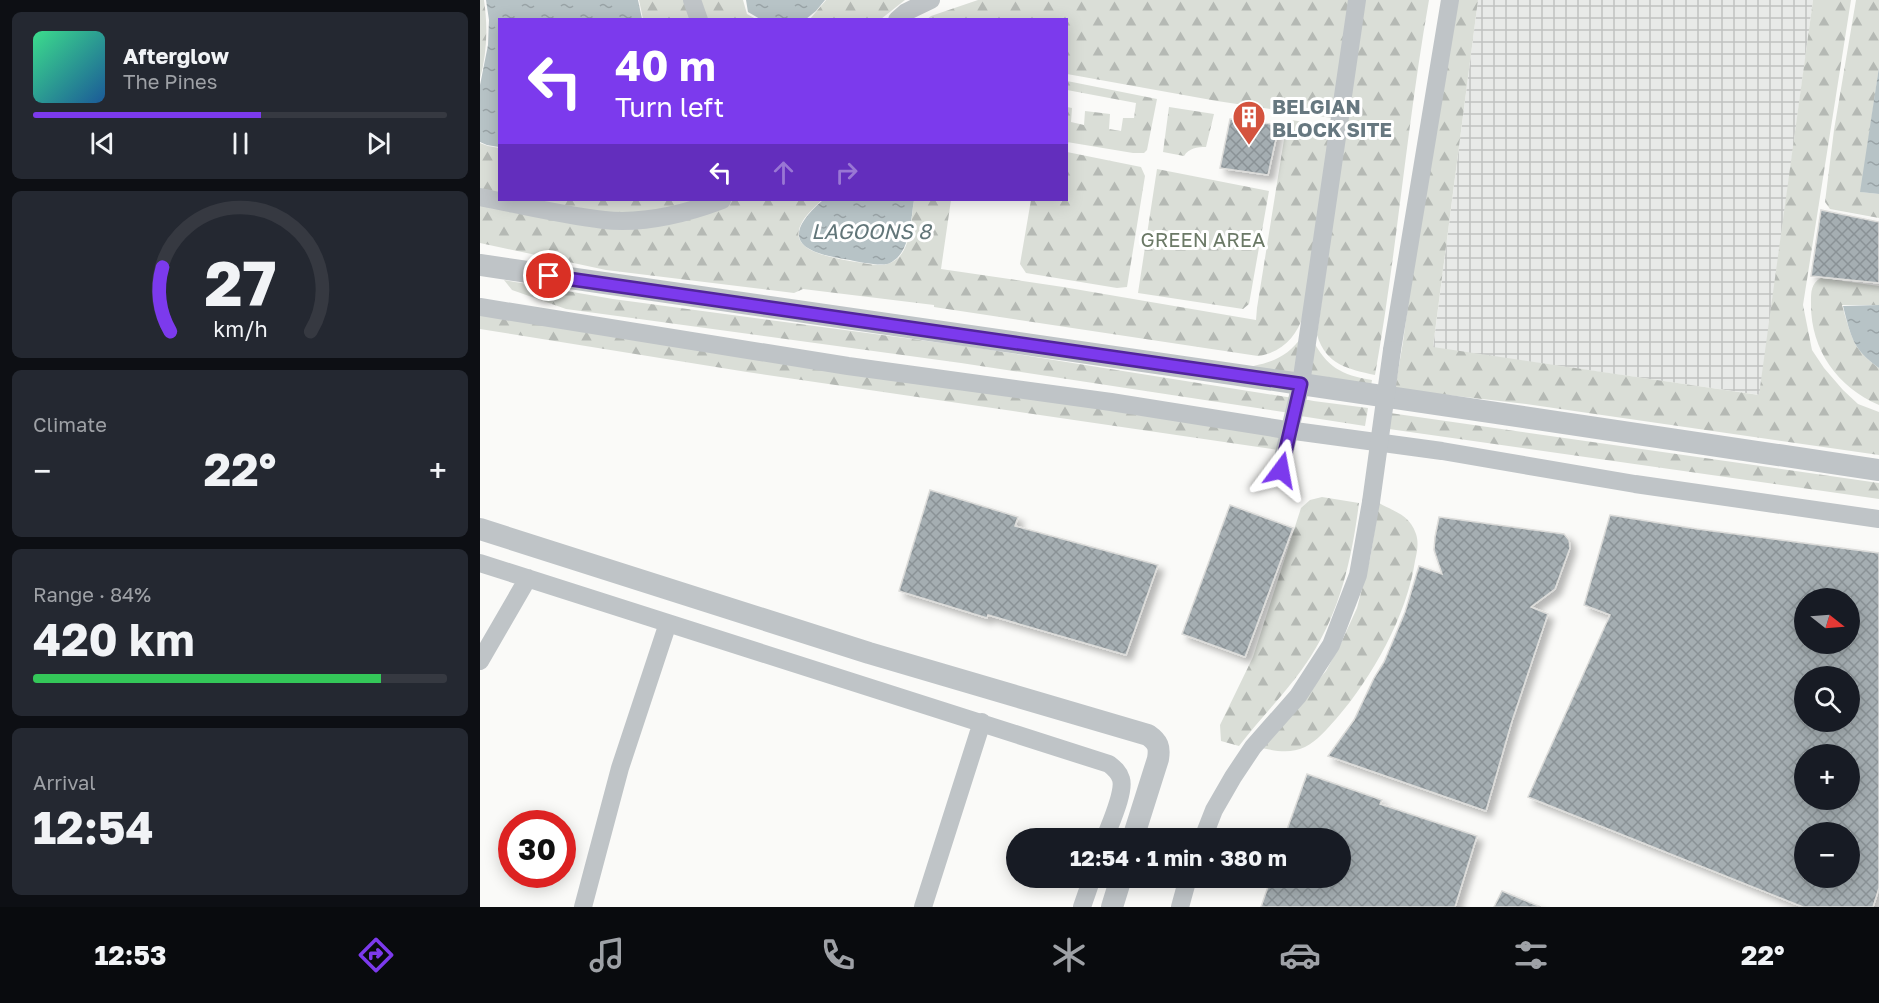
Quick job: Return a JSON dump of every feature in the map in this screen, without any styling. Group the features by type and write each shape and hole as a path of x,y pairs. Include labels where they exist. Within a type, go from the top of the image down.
{"street":[{"path":"692,0 698,18"},
{"path":"899,18 906,12 931,0"},
{"path":"1281,470 1301,384 1357,0"},
{"path":"1207,828 1214,810 1253,747 1298,696 1331,645 1358,575 1371,502 1392,350 1450,0"},
{"path":"480,197 498,200"},
{"path":"502,201 604,220 642,220 680,213 719,201"},
{"path":"480,266 1879,470"},
{"path":"480,307 848,366 1443,451 1635,484 1879,519"},
{"path":"480,529 869,652 1148,735 1157,742 1158,759 1136,828"},
{"path":"480,563 1109,764 1121,777 1122,783 1108,828"},
{"path":"480,661 528,578"},
{"path":"583,907 620,768 668,622"},
{"path":"922,907 982,722"},
{"path":"1082,907 1089,888"},
{"path":"1112,907 1118,888"},
{"path":"1180,907 1185,888"}],"shaded area":[{"path":"1478,0 1813,0 1760,395 1433,348"}],"green space":[{"path":"480,0 484,0 486,30 480,79"},
{"path":"639,0 684,0 690,18 643,18"},
{"path":"698,0 743,0 747,14 754,18 706,18"},
{"path":"826,0 905,0 882,18 811,18"},
{"path":"978,0 1352,0 1332,118 1217,101 1068,74 1068,18 928,18"},
{"path":"1363,0 1429,0 1375,375 1339,364 1326,353 1317,335"},
{"path":"1449,0 1478,0 1433,347 1759,395 1813,0 1851,0 1803,305 1812,350 1824,368 1858,404 1879,412 1879,455 1526,404 1395,389"},
{"path":"1856,0 1879,0 1879,67 1861,192 1879,194 1879,218 1830,209 1825,202 1834,130"},
{"path":"1068,81 1157,99 1147,150 1144,153 1068,142 1068,107 1072,108 1071,122 1084,125 1085,111 1110,114 1109,129 1121,131 1123,118 1134,118 1136,103 1068,90"},
{"path":"1169,107 1214,114 1206,147 1194,148 1184,156 1163,152"},
{"path":"1291,120 1331,126 1304,314 1297,330 1287,342 1275,351 1258,356 934,307 934,305 803,289 794,293 606,270 480,243 480,204 605,225 728,201 821,201 800,225 799,235 802,243 809,249 834,258 883,265 898,258 906,245 914,201 951,201 941,269 1256,320 1286,127"},
{"path":"480,143 498,148 498,194 480,190"},
{"name":"GREEN AREA","path":"1068,152 1141,167 1145,176 1127,287 1117,288 1026,273 1020,264 1031,201 1068,201"},
{"name":"GREEN AREA","path":"1157,169 1269,191 1249,304 1243,309 1138,293"},
{"path":"537,201 702,201 633,214 602,212"},
{"path":"1821,278 1879,286 1879,305 1842,305 1858,348 1879,368 1879,405 1851,388 1839,377 1821,350 1815,335 1811,302 1813,285"},
{"path":"504,280 613,299 972,347 1293,398 1290,413 961,363 566,309 512,290"},
{"path":"480,310 1287,431 1278,450 747,372 480,329"},
{"path":"1303,335 1300,379 1232,370 1272,361 1288,351"},
{"path":"1312,339 1323,357 1336,368 1372,380 1370,392 1304,379"},
{"path":"1298,399 1368,408 1365,426 1294,415"},
{"path":"1390,413 1879,483 1879,499 1389,429"},
{"path":"1322,497 1359,503 1349,563 1338,601 1311,656 1285,691 1239,746 1221,741 1220,725 1253,657 1301,508 1310,500"},
{"path":"1379,503 1410,522 1417,541 1411,582 1386,645 1349,703 1314,742 1294,751 1261,748 1326,671 1341,643 1357,608 1370,559"}],"water":[{"path":"486,0 638,0 642,18 498,18 498,147 480,142 480,85 488,45 489,20"},
{"path":"746,0 825,0 807,18 758,18 748,12"},
{"path":"1879,67 1879,194 1860,192"},
{"name":"LAGOONS 8","path":"822,201 914,201 906,245 898,257 888,264 864,263 833,257 809,248 802,242 799,235 801,225"},
{"path":"1879,305 1879,368 1858,348 1848,326 1843,306"}],"building":[{"name":"BELGIAN BLOCK SITE","path":"1230,119 1279,125 1268,175 1220,168"},
{"path":"1821,210 1879,222 1879,283 1811,276"},
{"path":"930,490 1018,517 1015,526 1158,565 1126,655 988,615 987,618 899,591"},
{"path":"1230,505 1293,528 1245,657 1182,634"},
{"path":"1610,515 1879,553 1879,888 1873,907 1803,907 1528,797 1610,615 1584,605"},
{"path":"1439,517 1564,534 1569,540 1570,548 1555,589 1531,607 1548,614 1512,721 1486,811 1328,756 1354,720 1384,662 1405,612 1419,566 1442,574 1434,550"},
{"path":"1307,774 1382,800 1380,804 1477,836 1455,907 1261,907 1268,888 1351,888 1351,828 1288,828"},
{"path":"1502,891 1541,907 1494,907"}],"place":[{"name":"BELGIAN BLOCK SITE","path":"1249,146"}],"route":[{"path":"549,276 1301,384 1281,470"}]}
